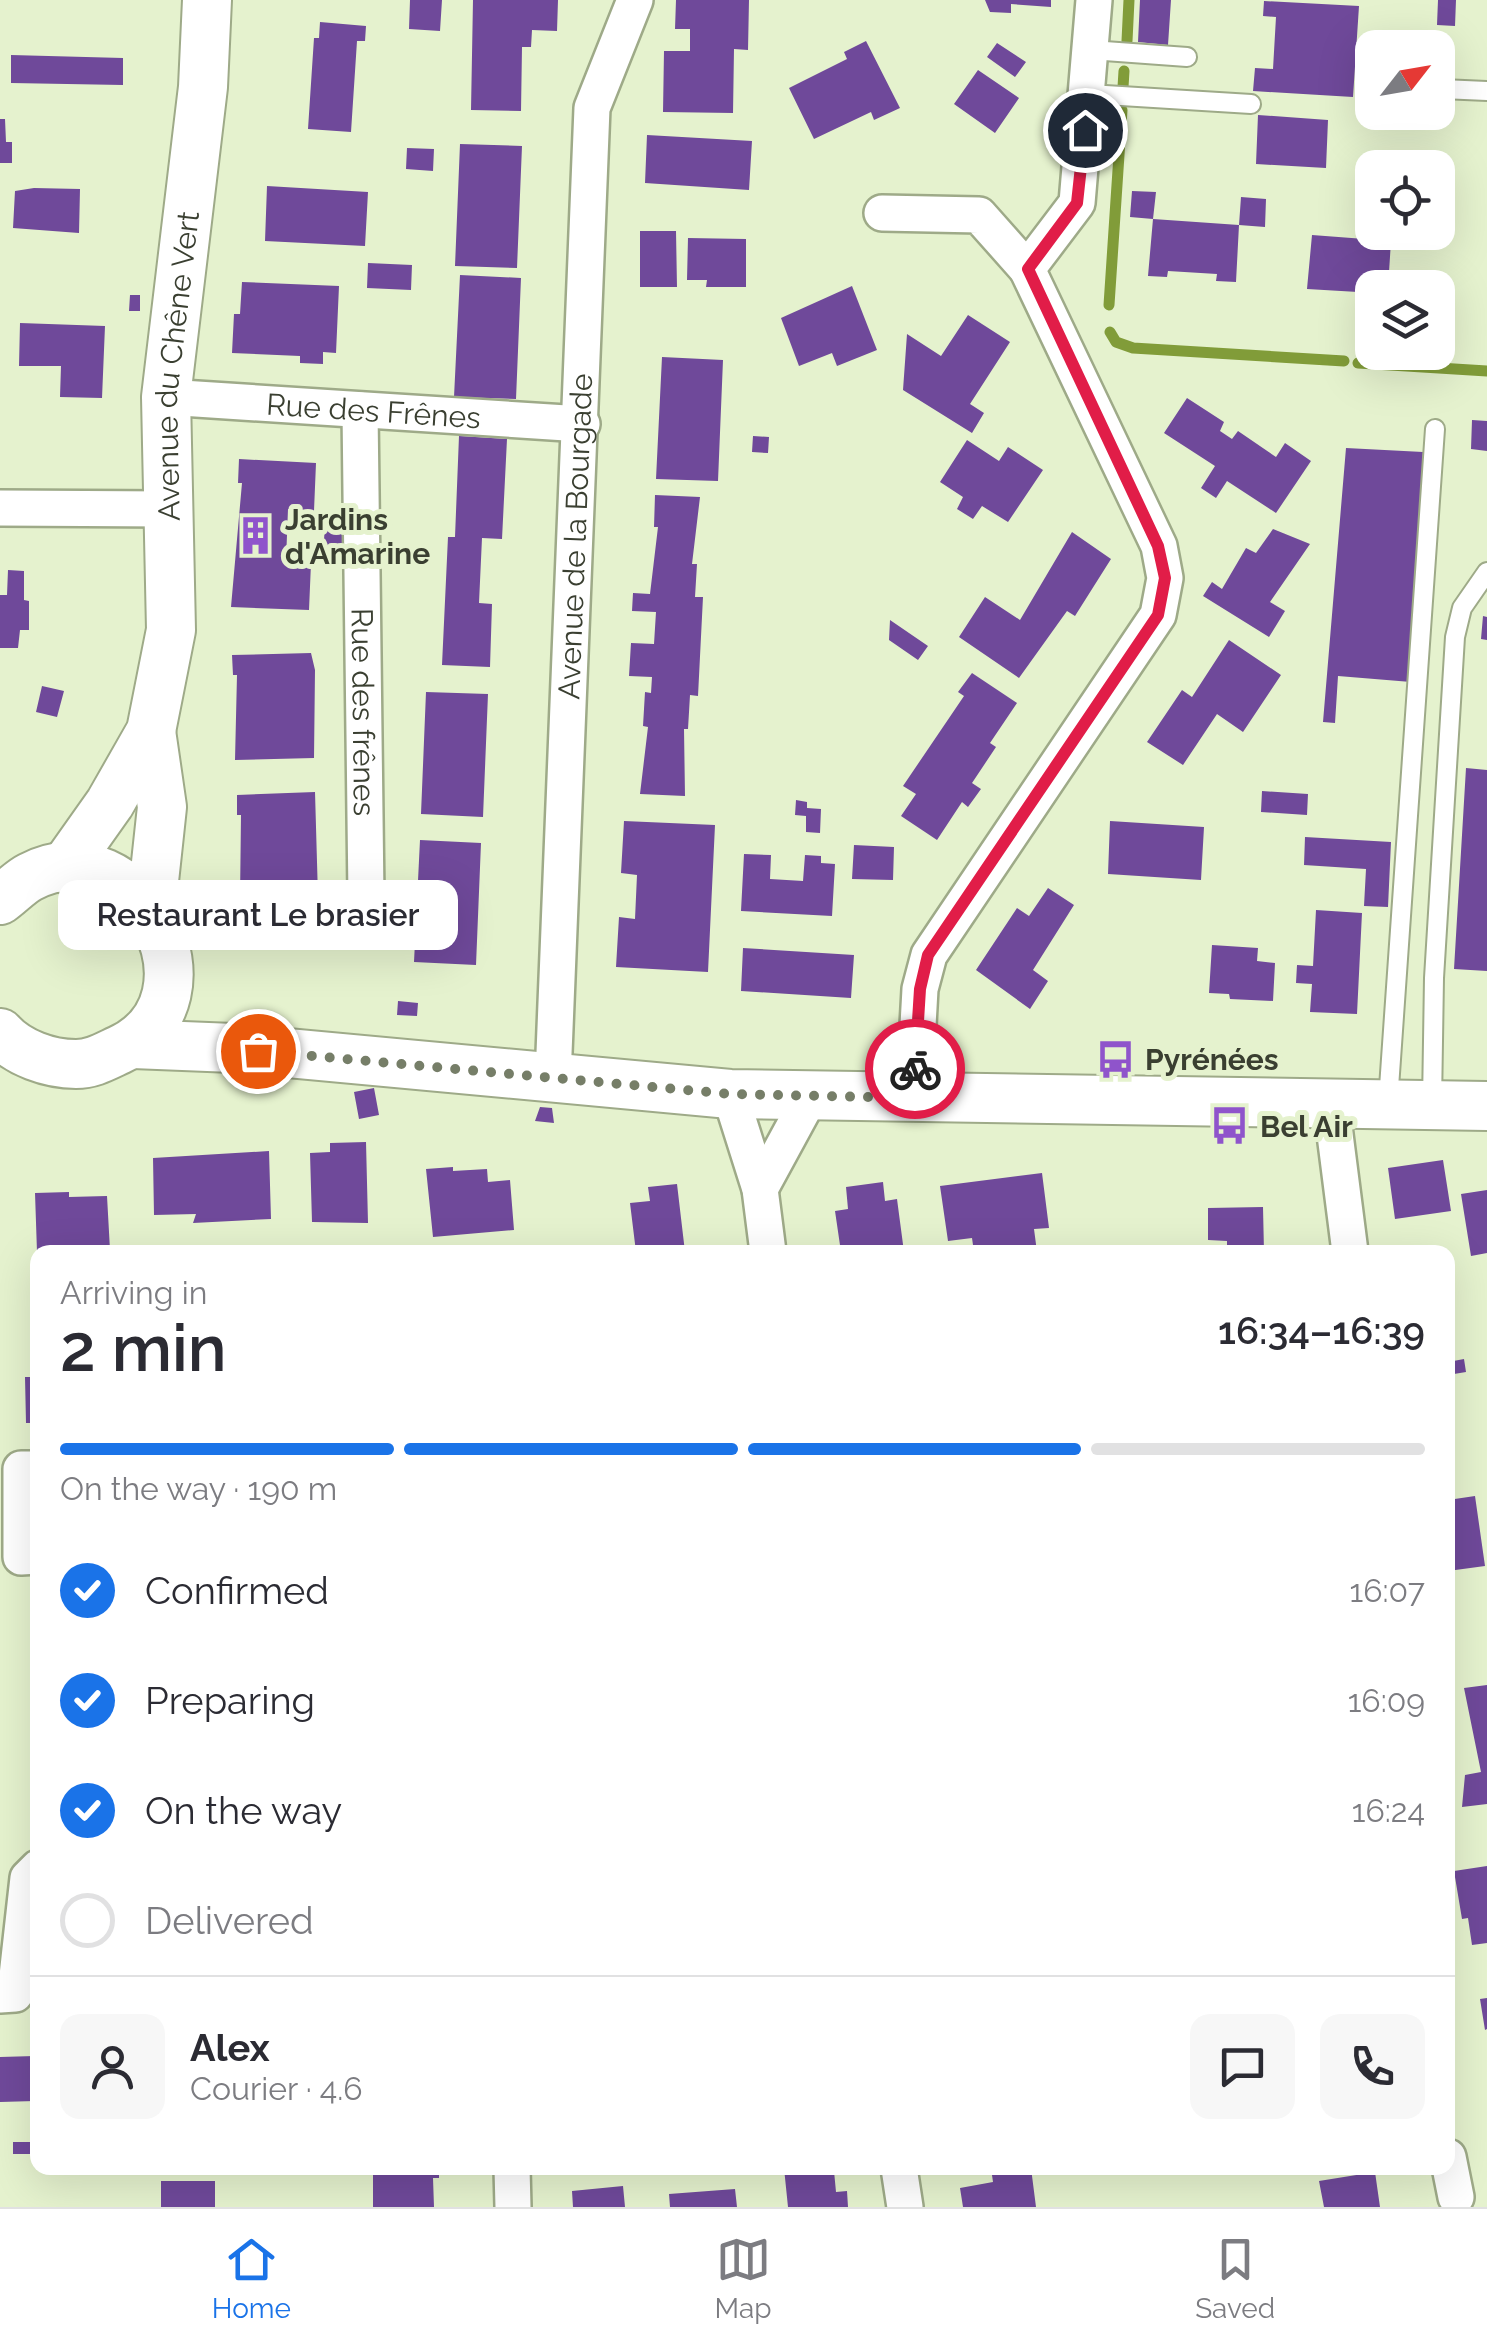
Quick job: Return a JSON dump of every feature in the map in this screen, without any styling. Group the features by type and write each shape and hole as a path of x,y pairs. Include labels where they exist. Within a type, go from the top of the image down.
{"main road":[{"name":"Avenue du Chêne Vert","path":"64,868 110,804 151,731 171,630 166,397 203,87 207,0"},
{"name":"Avenue du Chêne Vert","path":"151,731 162,807 151,909"},
{"path":"0,900 31,876 64,868 95,871 127,885 151,909 168,949 168,983 156,1017 134,1044 90,1064 56,1064 3,1042"},
{"path":"168,983 202,1015 283,1054"},
{"path":"134,1044 730,1094 1487,1106"}],"street":[{"name":"Avenue de la Bourgade","path":"553,1078 592,108 635,0"},
{"path":"1028,269 1077,203 1100,95 1101,51 1094,0"},
{"path":"882,213 979,215 1028,269 1158,546 1165,578 1158,615 928,955 920,989 914,1098"},
{"name":"Rue des Frênes","path":"166,397 582,424"},
{"name":"Rue des frênes","path":"360,410 366,897"},
{"path":"0,508 168,510"},
{"path":"730,1094 760,1190 767,1245"},
{"path":"760,1190 810,1097"},
{"path":"1330,1103 1349,1245"},
{"path":"30,1469 21,1469 21,1487 22,1556 30,1556"},
{"path":"17,1995 30,1876"},
{"path":"512,2175 514,2207"},
{"path":"900,2175 905,2207"},
{"path":"1452,2175 1456,2197"}],"lane":[{"path":"1101,51 1187,57"},
{"path":"1455,90 1487,91"},
{"path":"1100,95 1252,104"},
{"path":"1410,1104 1435,429"},
{"path":"1410,1104 1434,978 1455,637 1462,608 1487,572"}],"building":[{"path":"410,0 442,0 440,31 409,29"},
{"path":"473,0 558,0 557,31 532,30 531,47 522,47 521,111 471,110"},
{"path":"676,0 749,0 748,50 734,49 733,113 663,112 664,51 690,51 690,29 675,29"},
{"path":"985,0 1051,0 1051,7 1011,4 1011,13 990,12"},
{"path":"1140,0 1171,0 1168,45 1138,42"},
{"path":"1438,0 1456,0 1455,26 1437,25"},
{"path":"1264,1 1359,6 1353,97 1253,91 1255,68 1273,69 1276,17 1263,16"},
{"path":"320,22 366,26 365,41 357,41 351,132 308,129 314,38 319,38"},
{"path":"866,41 900,108 874,120 871,112 814,139 789,88 847,59 844,52"},
{"path":"997,43 1026,62 1015,77 987,57"},
{"path":"11,55 123,58 123,85 11,83"},
{"path":"978,70 1019,98 995,133 954,104"},
{"path":"1258,115 1328,120 1326,168 1256,164"},
{"path":"0,119 5,119 6,142 12,142 12,163 0,163"},
{"path":"647,135 752,141 749,190 645,183"},
{"path":"460,144 522,146 517,268 455,266"},
{"path":"407,148 434,149 433,171 406,169"},
{"path":"267,186 368,192 365,246 265,241"},
{"path":"80,189 79,233 13,228 15,191"},
{"path":"1132,191 1156,192 1153,219 1130,217"},
{"path":"1241,197 1266,199 1265,227 1239,225"},
{"path":"1153,219 1239,225 1236,282 1216,281 1217,274 1168,271 1167,277 1148,276"},
{"path":"640,231 676,231 677,287 640,287"},
{"path":"1312,235 1355,238 1355,250 1390,250 1389,270 1355,270 1355,292 1307,289"},
{"path":"688,238 746,239 746,287 706,287 707,280 687,280"},
{"path":"368,263 412,265 411,290 367,288"},
{"path":"460,275 521,278 516,399 454,397"},
{"path":"242,282 339,286 336,353 323,352 323,364 300,363 300,356 232,353 234,314 240,314"},
{"path":"852,286 877,350 837,366 832,353 799,366 781,318"},
{"path":"130,295 140,295 140,311 129,311"},
{"path":"968,315 1010,342 970,404 984,413 972,433 903,390 907,334 941,356"},
{"path":"20,323 105,326 102,398 60,397 61,366 19,366"},
{"path":"662,357 723,360 718,481 656,479"},
{"path":"1187,398 1224,422 1220,431 1232,439 1238,431 1276,457 1285,443 1311,461 1276,513 1227,481 1216,498 1201,488 1215,466 1164,433"},
{"path":"1472,420 1487,421 1487,451 1471,449"},
{"path":"459,436 507,439 502,539 482,538 479,603 492,604 490,667 442,665 448,537 455,537"},
{"path":"753,436 769,437 768,453 752,452"},
{"path":"967,440 999,461 1008,447 1043,470 1008,522 982,506 973,519 957,509 963,497 940,482"},
{"path":"1346,448 1423,452 1411,682 1338,676 1335,723 1323,722"},
{"name":"Jardins d'Amarine","path":"239,459 316,463 314,511 288,509 286,561 311,563 309,610 231,607 242,483 238,483"},
{"path":"655,495 700,497 692,564 697,564 695,597 703,597 698,696 690,695 688,729 684,729 685,796 640,794 648,727 643,726 645,692 651,693 652,677 629,676 631,643 654,644 656,612 632,611 633,593 650,594 658,527 654,527"},
{"path":"325,524 345,525 344,557 323,556"},
{"path":"1273,529 1310,544 1270,602 1285,611 1269,637 1203,596 1212,582 1222,589 1246,548 1256,553"},
{"path":"1072,532 1111,559 1075,616 1067,611 1019,678 959,637 985,597 1020,620"},
{"path":"8,570 24,571 24,600 29,601 29,630 20,630 18,648 0,648 0,595 7,595"},
{"path":"1483,616 1487,617 1487,640 1481,639"},
{"path":"890,620 928,646 918,660 889,640"},
{"path":"1229,640 1281,675 1243,732 1217,714 1183,765 1147,742 1182,690 1192,697"},
{"name":"Jardins d'Amarine","path":"311,653 315,670 314,758 235,760 237,675 233,675 232,655"},
{"path":"972,673 1017,703 990,743 996,747 972,783 981,789 968,807 962,802 937,840 901,816 916,794 903,786 964,696 958,692"},
{"path":"42,686 64,691 57,717 36,712"},
{"path":"426,692 488,694 483,817 421,814"},
{"path":"1466,768 1487,770 1487,971 1454,969"},
{"path":"1262,791 1308,794 1307,815 1261,812"},
{"path":"315,792 318,897 240,899 241,815 237,815 237,795"},
{"path":"796,800 807,802 807,808 821,809 820,833 806,832 806,816 795,815"},
{"path":"624,821 715,825 708,972 616,967 619,917 635,919 637,875 621,873"},
{"path":"1110,821 1204,827 1201,880 1108,874"},
{"path":"1305,837 1391,842 1388,907 1364,906 1366,869 1304,865"},
{"path":"420,840 481,843 476,965 414,962"},
{"path":"854,845 894,847 893,880 852,879"},
{"path":"744,854 771,855 770,879 803,881 805,855 821,856 821,863 835,864 832,916 741,911"},
{"path":"1048,888 1074,905 1033,970 1048,981 1030,1009 976,970 1017,908 1029,916"},
{"path":"1316,910 1362,913 1357,1014 1310,1012 1312,984 1296,983 1297,965 1313,966"},
{"path":"1212,945 1258,948 1257,961 1275,963 1273,1001 1230,999 1229,994 1209,993"},
{"path":"743,948 854,955 851,998 741,991"},
{"path":"398,1001 418,1003 417,1016 397,1015"},
{"path":"374,1088 379,1115 359,1119 354,1092"},
{"path":"540,1107 552,1108 554,1123 535,1121"},
{"path":"366,1142 368,1223 312,1222 310,1153 330,1152 330,1143"},
{"path":"269,1151 271,1219 193,1223 196,1214 154,1215 153,1158"},
{"path":"1443,1160 1451,1211 1395,1219 1388,1168"},
{"path":"453,1167 453,1171 487,1169 488,1182 510,1180 514,1230 433,1237 426,1169"},
{"path":"1042,1173 1049,1228 1034,1229 1036,1245 973,1245 972,1238 948,1241 940,1186"},
{"path":"883,1182 885,1201 897,1199 903,1245 840,1245 835,1211 848,1209 846,1187"},
{"path":"677,1184 684,1245 635,1245 630,1203 650,1201 648,1187"},
{"path":"1487,1190 1487,1253 1471,1256 1461,1194"},
{"path":"35,1193 107,1196 110,1245 37,1245"},
{"path":"1263,1207 1264,1245 1227,1245 1227,1241 1208,1240 1208,1208"},
{"path":"1464,1359 1466,1372 1455,1374 1455,1361"},
{"path":"25,1377 30,1377 30,1423 26,1423"},
{"path":"1475,1496 1485,1566 1455,1570 1455,1499"},
{"path":"1487,1685 1487,1804 1462,1807 1465,1775 1481,1772 1464,1688"},
{"path":"1487,1866 1487,1943 1472,1945 1468,1918 1462,1919 1455,1871"},
{"path":"1487,1998 1487,2029 1485,2030 1480,1999"},
{"path":"30,2056 30,2101 0,2102 0,2057"},
{"path":"13,2142 30,2142 30,2154 13,2154"},
{"path":"373,2175 439,2175 433,2178 434,2207 373,2207"},
{"path":"785,2175 834,2175 836,2192 847,2191 848,2207 788,2207"},
{"path":"992,2175 1032,2175 1036,2207 963,2207 960,2188 993,2182"},
{"path":"1375,2175 1380,2207 1324,2207 1319,2181"},
{"path":"161,2181 215,2181 215,2207 161,2207"},
{"path":"623,2186 625,2207 573,2207 572,2191"},
{"path":"735,2189 737,2207 670,2207 669,2194"}],"waterway":[{"path":"1127,41 1129,0"},
{"path":"1123,87 1124,71"},
{"path":"1109,305 1122,110"},
{"path":"1110,332 1116,342 1133,348 1344,361"},
{"path":"1455,369 1487,371"}],"way so far":[{"path":"258,1051 730,1094 810,1097 914,1098 915,1069"}],"place":[{"name":"Jardins d'Amarine","path":"255,536"},
{"name":"Restaurant Le brasier","path":"258,1051"},
{"name":"Pyrénées","path":"1115,1059"},
{"name":"Bel Air","path":"1230,1126"}],"route":[{"path":"915,1069 920,989 928,955 1158,615 1165,578 1158,546 1028,269 1077,203 1085,130"}]}
